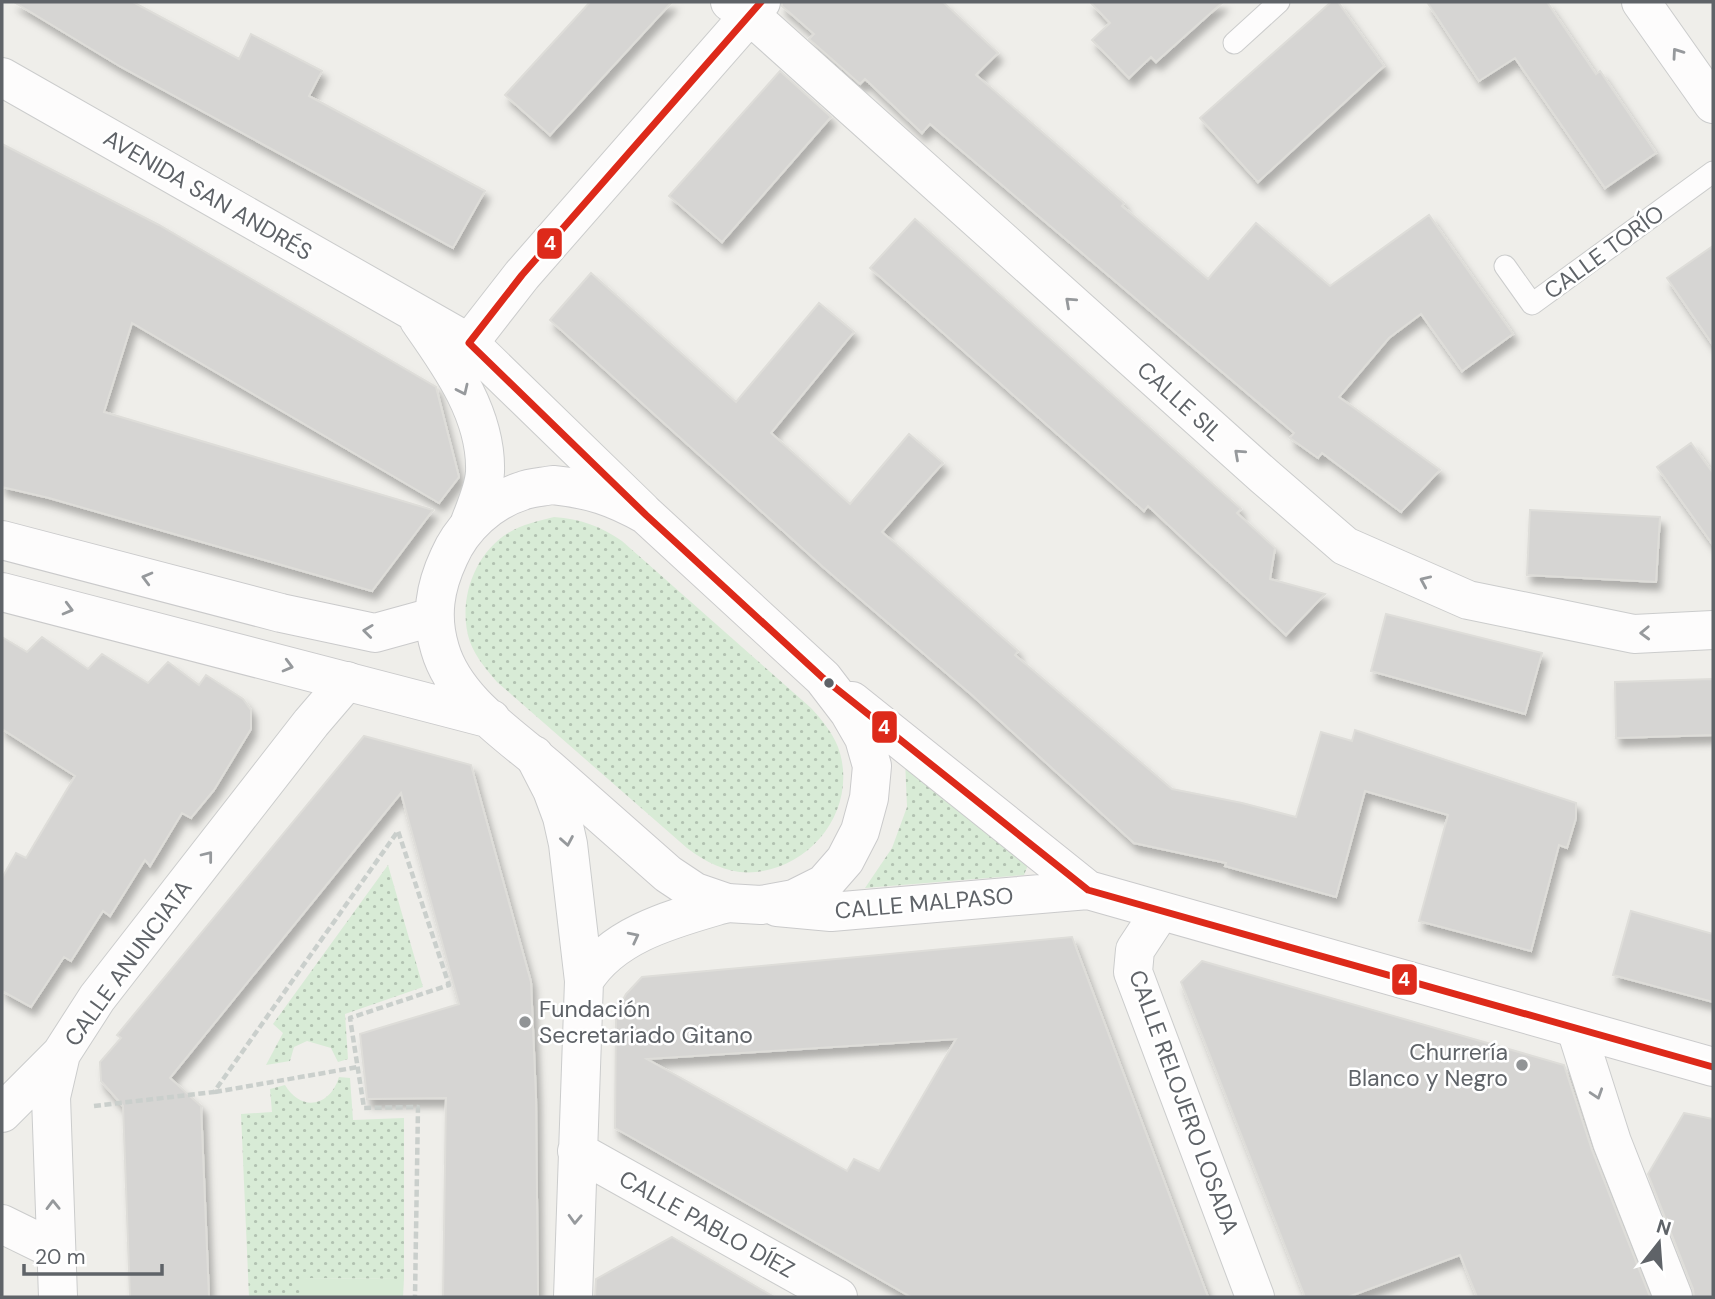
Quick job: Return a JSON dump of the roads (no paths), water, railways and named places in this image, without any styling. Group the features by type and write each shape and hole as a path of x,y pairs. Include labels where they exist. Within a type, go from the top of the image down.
{"street":[{"path":"1641,2 1713,103"},
{"path":"469,343 522,275 747,6"},
{"name":"CALLE SIL","path":"747,6 1254,467 1345,546 1468,600 1634,634 1713,630"},
{"name":"AVENIDA SAN ANDRÉS","path":"2,77 469,343 646,515"},
{"name":"AVENIDA SAN ANDRÉS","path":"413,312 464,388 481,435 485,473 469,525"},
{"path":"823,678 864,737 872,766 869,798 860,831 845,860 824,884 794,899 744,904 695,892 668,874 492,719 455,681 440,650 433,617 437,584 451,553 469,525 495,505 522,491 553,485 585,488 618,499 646,515 823,678 1087,890 1713,1067"},
{"path":"2,540 269,610 375,634 433,617"},
{"path":"2,592 492,719"},
{"name":"CALLE ANUNCIATA","path":"58,1297 51,1097 61,1054 97,998 346,681"},
{"path":"534,755 552,790 568,844 584,981 573,1297"},
{"name":"CALLE MALPASO","path":"584,981 593,967 615,946 654,927 744,904 831,912 1087,890"},
{"name":"CALLE RELOJERO LOSADA","path":"1160,912 1135,950 1133,972 1255,1297"},
{"path":"1576,1029 1612,1142 1673,1297"},
{"path":"2,1112 61,1054"},
{"name":"CALLE PABLO DÍEZ","path":"577,1151 838,1297"},
{"path":"2,1223 55,1250"}],"lane":[{"path":"1234,43 1279,2"},
{"name":"CALLE TORÍO","path":"1504,267 1532,304 1713,172"}],"place":[{"name":"Fundación Secretariado Gitano","path":"525,1022"},
{"name":"Churrería Blanco y Negro","path":"1522,1065"}]}
